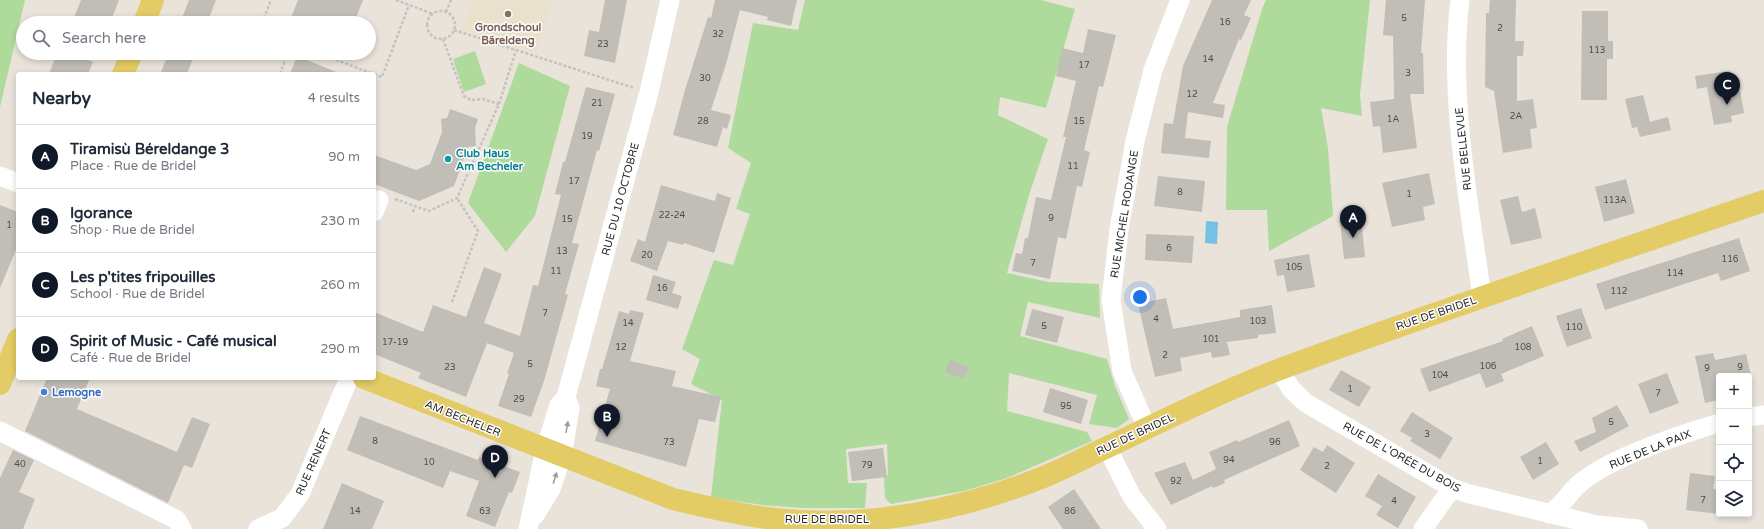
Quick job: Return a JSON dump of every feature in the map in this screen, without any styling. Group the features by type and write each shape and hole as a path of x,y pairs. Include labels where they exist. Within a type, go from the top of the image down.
{"main road":[{"path":"147,16 153,0"},
{"path":"124,72 129,60"},
{"name":"RUE DE BRIDEL","path":"553,454 673,499 726,512 778,519 830,521 878,518 923,512 973,501 1042,478 1201,402 1279,370 1482,297 1764,201"},
{"path":"0,384 16,344"},
{"name":"AM BECHELER","path":"369,380 553,454"}],"street":[{"name":"RUE DU 10 OCTOBRE","path":"553,454 570,408 566,397 649,92 670,0"},
{"name":"RUE MICHEL RODANGE","path":"1147,428 1122,371 1111,300 1119,229 1135,141 1153,70 1180,0"},
{"name":"RUE BELLEVUE","path":"1460,0 1456,31 1458,98 1482,297"},
{"path":"0,176 16,182"},
{"name":"RUE DE L'ORÉE DU BOIS","path":"1279,370 1292,390 1306,403 1452,488 1466,493 1596,525 1638,529"},
{"name":"RUE RENERT","path":"258,529 282,518 300,494 348,380"},
{"path":"1752,417 1764,415"},
{"name":"RUE DE LA PAIX","path":"1549,514 1559,508 1579,484 1610,464 1689,432 1716,424"},
{"path":"0,431 177,520 182,529"},
{"path":"1108,447 1132,497 1157,529"},
{"path":"530,525 552,489 553,454"},
{"path":"1423,529 1452,488"}],"path":[{"path":"264,16 270,0"},
{"path":"396,0 433,14"},
{"path":"446,12 451,0"},
{"path":"376,75 382,77 409,5"},
{"path":"437,12 446,12 452,18 455,26 454,30 450,36 443,39 434,38 428,31 427,21 437,12"},
{"path":"454,30 638,90"},
{"path":"443,39 464,96 471,100 483,99 499,104"},
{"path":"381,203 415,206 429,211 457,198 499,104 516,50"},
{"path":"281,72 285,60"},
{"path":"336,60 369,72"},
{"path":"452,302 478,231 457,198"},
{"path":"413,212 415,206"}],"shaded area":[{"name":"Grondschoul Bäreldeng","path":"474,0 553,0 536,53 462,29"}],"green space":[{"path":"0,0 25,0 21,16 16,16 16,39 0,107"},
{"path":"805,0 1041,0 1075,9 1046,108 1000,97 998,115 1048,139 1029,195 1007,273 1049,282 1099,284 1100,318 1028,302 1020,336 1107,359 1115,386 1129,419 1117,428 1089,424 1097,395 1009,373 1007,411 1087,432 1092,441 1007,478 964,491 891,504 885,498 884,477 888,475 887,444 846,449 848,483 867,483 865,508 804,508 762,505 711,497 722,400 691,384 700,359 682,349 714,260 733,265 750,214 736,209 751,163 728,148 753,23 798,30"},
{"path":"1266,0 1370,0 1360,95 1362,116 1321,108 1328,148 1333,216 1269,251 1267,210 1226,210 1227,127"},
{"path":"475,51 486,84 464,92 453,59"},
{"path":"519,63 570,86 535,216 506,252 468,203"}],"water":[{"path":"1206,221 1218,222 1217,244 1205,243"}],"building":[{"path":"81,0 119,0 113,16 75,16"},
{"path":"189,0 216,0 210,16 183,16"},
{"path":"298,0 363,0 357,16 292,16"},
{"path":"605,0 627,0 615,63 584,56 589,30 599,32"},
{"path":"715,0 797,0 791,26 767,20 768,17 740,10 726,64 711,110 731,115 727,129 723,127 717,147 673,135 685,90 708,17 711,18"},
{"path":"1212,0 1251,0 1244,15 1251,18 1241,40 1239,39 1213,103 1225,105 1223,118 1188,112 1185,138 1211,141 1209,158 1161,153 1164,123 1173,124 1183,66"},
{"path":"1386,0 1425,0 1421,53 1423,53 1424,94 1410,94 1417,148 1383,153 1380,126 1373,127 1370,102 1394,99 1393,36 1383,35"},
{"path":"1490,0 1516,0 1515,41 1524,41 1523,56 1517,56 1517,101 1533,99 1537,128 1530,129 1532,148 1503,153 1494,91 1485,87 1486,13 1489,13"},
{"path":"1582,11 1608,11 1608,41 1613,41 1613,59 1607,59 1607,100 1581,100"},
{"path":"1088,29 1116,35 1103,87 1099,86 1084,150 1090,152 1082,187 1077,186 1066,239 1058,237 1050,279 1012,271 1016,253 1022,254 1025,238 1028,238 1036,197 1051,200 1066,137 1063,137 1076,81 1056,76 1062,48 1083,53"},
{"path":"54,60 88,60 93,62 89,72 50,72"},
{"path":"166,60 192,60 188,72 161,72"},
{"path":"295,60 307,60 336,72 291,72"},
{"path":"1729,71 1733,91 1740,90 1744,113 1731,116 1732,122 1714,125 1707,87 1697,89 1695,76"},
{"path":"586,87 615,94 599,151 597,150 572,243 579,244 565,294 568,295 544,381 531,417 498,406 509,374 507,374 514,353 487,343 466,397 418,378 421,373 376,355 376,313 423,332 433,305 466,317 484,267 502,274 484,323 520,336 533,285 538,286 561,195 555,194 563,162 565,162"},
{"path":"1643,95 1650,122 1668,117 1671,130 1640,137 1637,127 1632,128 1625,99"},
{"name":"Club Haus Am Becheler","path":"450,109 478,119 475,128 476,146 468,147 454,186 419,201 376,185 376,156 416,170 430,164 442,132 441,119 447,118"},
{"path":"1429,173 1435,204 1423,207 1425,220 1392,227 1382,183"},
{"path":"1158,176 1205,181 1202,212 1154,206"},
{"path":"1626,179 1635,213 1604,222 1595,187"},
{"path":"661,185 715,201 717,193 731,198 714,253 684,243 683,245 668,241 657,271 630,261 638,239 645,242"},
{"path":"1518,196 1522,212 1535,208 1542,238 1511,245 1500,200"},
{"path":"0,205 16,211 16,250 0,288"},
{"path":"1361,218 1365,257 1344,259 1340,220"},
{"path":"1146,234 1194,236 1192,263 1145,260"},
{"path":"1739,238 1750,271 1721,281 1718,273 1605,310 1596,284"},
{"path":"1309,254 1315,287 1287,292 1284,275 1277,276 1274,260"},
{"path":"653,275 676,282 672,293 682,296 678,309 646,300"},
{"path":"1166,298 1173,329 1240,317 1240,310 1272,305 1276,333 1258,335 1258,338 1227,342 1230,355 1212,358 1211,352 1180,358 1182,371 1155,377 1138,304"},
{"path":"1581,308 1592,338 1567,347 1556,316"},
{"path":"1032,309 1064,317 1057,343 1025,335"},
{"path":"630,310 644,313 630,361 676,371 672,386 721,397 715,422 699,419 686,467 595,441 610,389 596,386 600,369 602,369 619,311 629,314"},
{"path":"1532,326 1544,356 1501,374 1504,381 1486,388 1480,373 1429,392 1420,369 1503,341 1502,339"},
{"path":"1713,353 1715,360 1746,354 1750,373 1716,373 1716,401 1705,403 1695,356"},
{"path":"950,360 969,367 964,379 945,372"},
{"path":"1341,370 1371,387 1359,407 1329,390"},
{"path":"1667,373 1679,403 1650,414 1638,384"},
{"path":"46,380 89,380 77,409 177,452 192,417 210,424 192,468 184,465 168,503 25,431"},
{"path":"1050,388 1088,400 1081,424 1043,412"},
{"path":"1617,405 1629,426 1580,452 1574,441 1596,432 1592,418"},
{"path":"1412,412 1453,438 1440,459 1410,441 1412,438 1400,431"},
{"path":"360,416 478,460 479,457 520,472 512,493 509,492 495,527 466,516 479,481 450,471 443,488 347,450"},
{"path":"1289,420 1300,446 1224,480 1225,483 1213,488 1212,486 1171,505 1154,473 1185,462 1193,480 1216,469 1209,452 1237,440 1238,442"},
{"path":"1546,442 1559,464 1533,480 1520,457"},
{"path":"1327,445 1355,463 1336,493 1300,470 1314,447 1323,452"},
{"path":"883,448 887,477 852,481 848,452"},
{"path":"13,450 34,460 19,492 35,499 23,529 0,529 0,478"},
{"path":"1690,473 1715,476 1713,489 1716,490 1716,514 1686,510"},
{"path":"1378,474 1416,497 1398,528 1376,515 1382,506 1365,496"},
{"path":"342,483 384,501 372,529 323,529"},
{"path":"1074,489 1101,529 1063,529 1048,507"}],"place":[{"name":"Grondschoul Bäreldeng","path":"508,14"},
{"name":"Les p'tites fripouilles","path":"1727,105"},
{"name":"Club Haus Am Becheler","path":"448,159"},
{"name":"Tiramisù Béreldange 3","path":"1353,238"},
{"name":"Lemogne","path":"44,392"},
{"name":"Igorance","path":"607,437"},
{"name":"Spirit of Music - Café musical","path":"495,478"}]}
